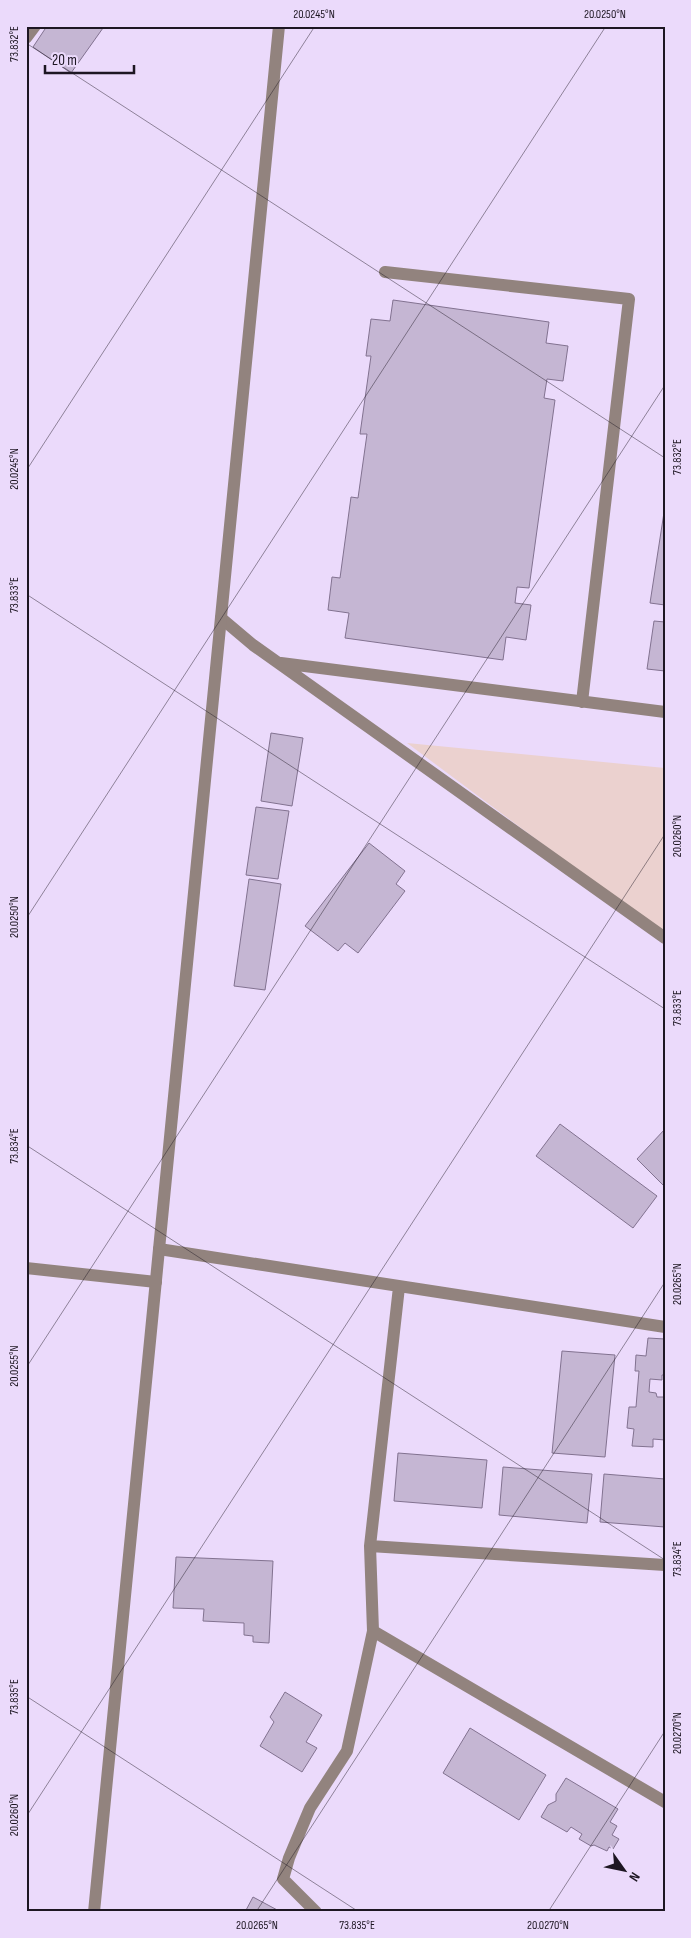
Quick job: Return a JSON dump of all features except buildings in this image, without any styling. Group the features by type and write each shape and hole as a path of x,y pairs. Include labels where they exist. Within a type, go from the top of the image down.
{"street":[{"path":"26,38 35,26"},
{"path":"94,1912 279,26"},
{"path":"385,272 629,299 582,702"},
{"path":"221,618 253,645 665,938"},
{"path":"278,663 665,712"},
{"path":"159,1249 665,1326"},
{"path":"26,1268 156,1282"},
{"path":"316,1912 283,1880 289,1858 310,1808 347,1751 373,1631 370,1546 399,1287"},
{"path":"370,1546 665,1565"},
{"path":"373,1631 665,1802"}],"shaded area":[{"path":"407,743 665,768 665,935"}]}
